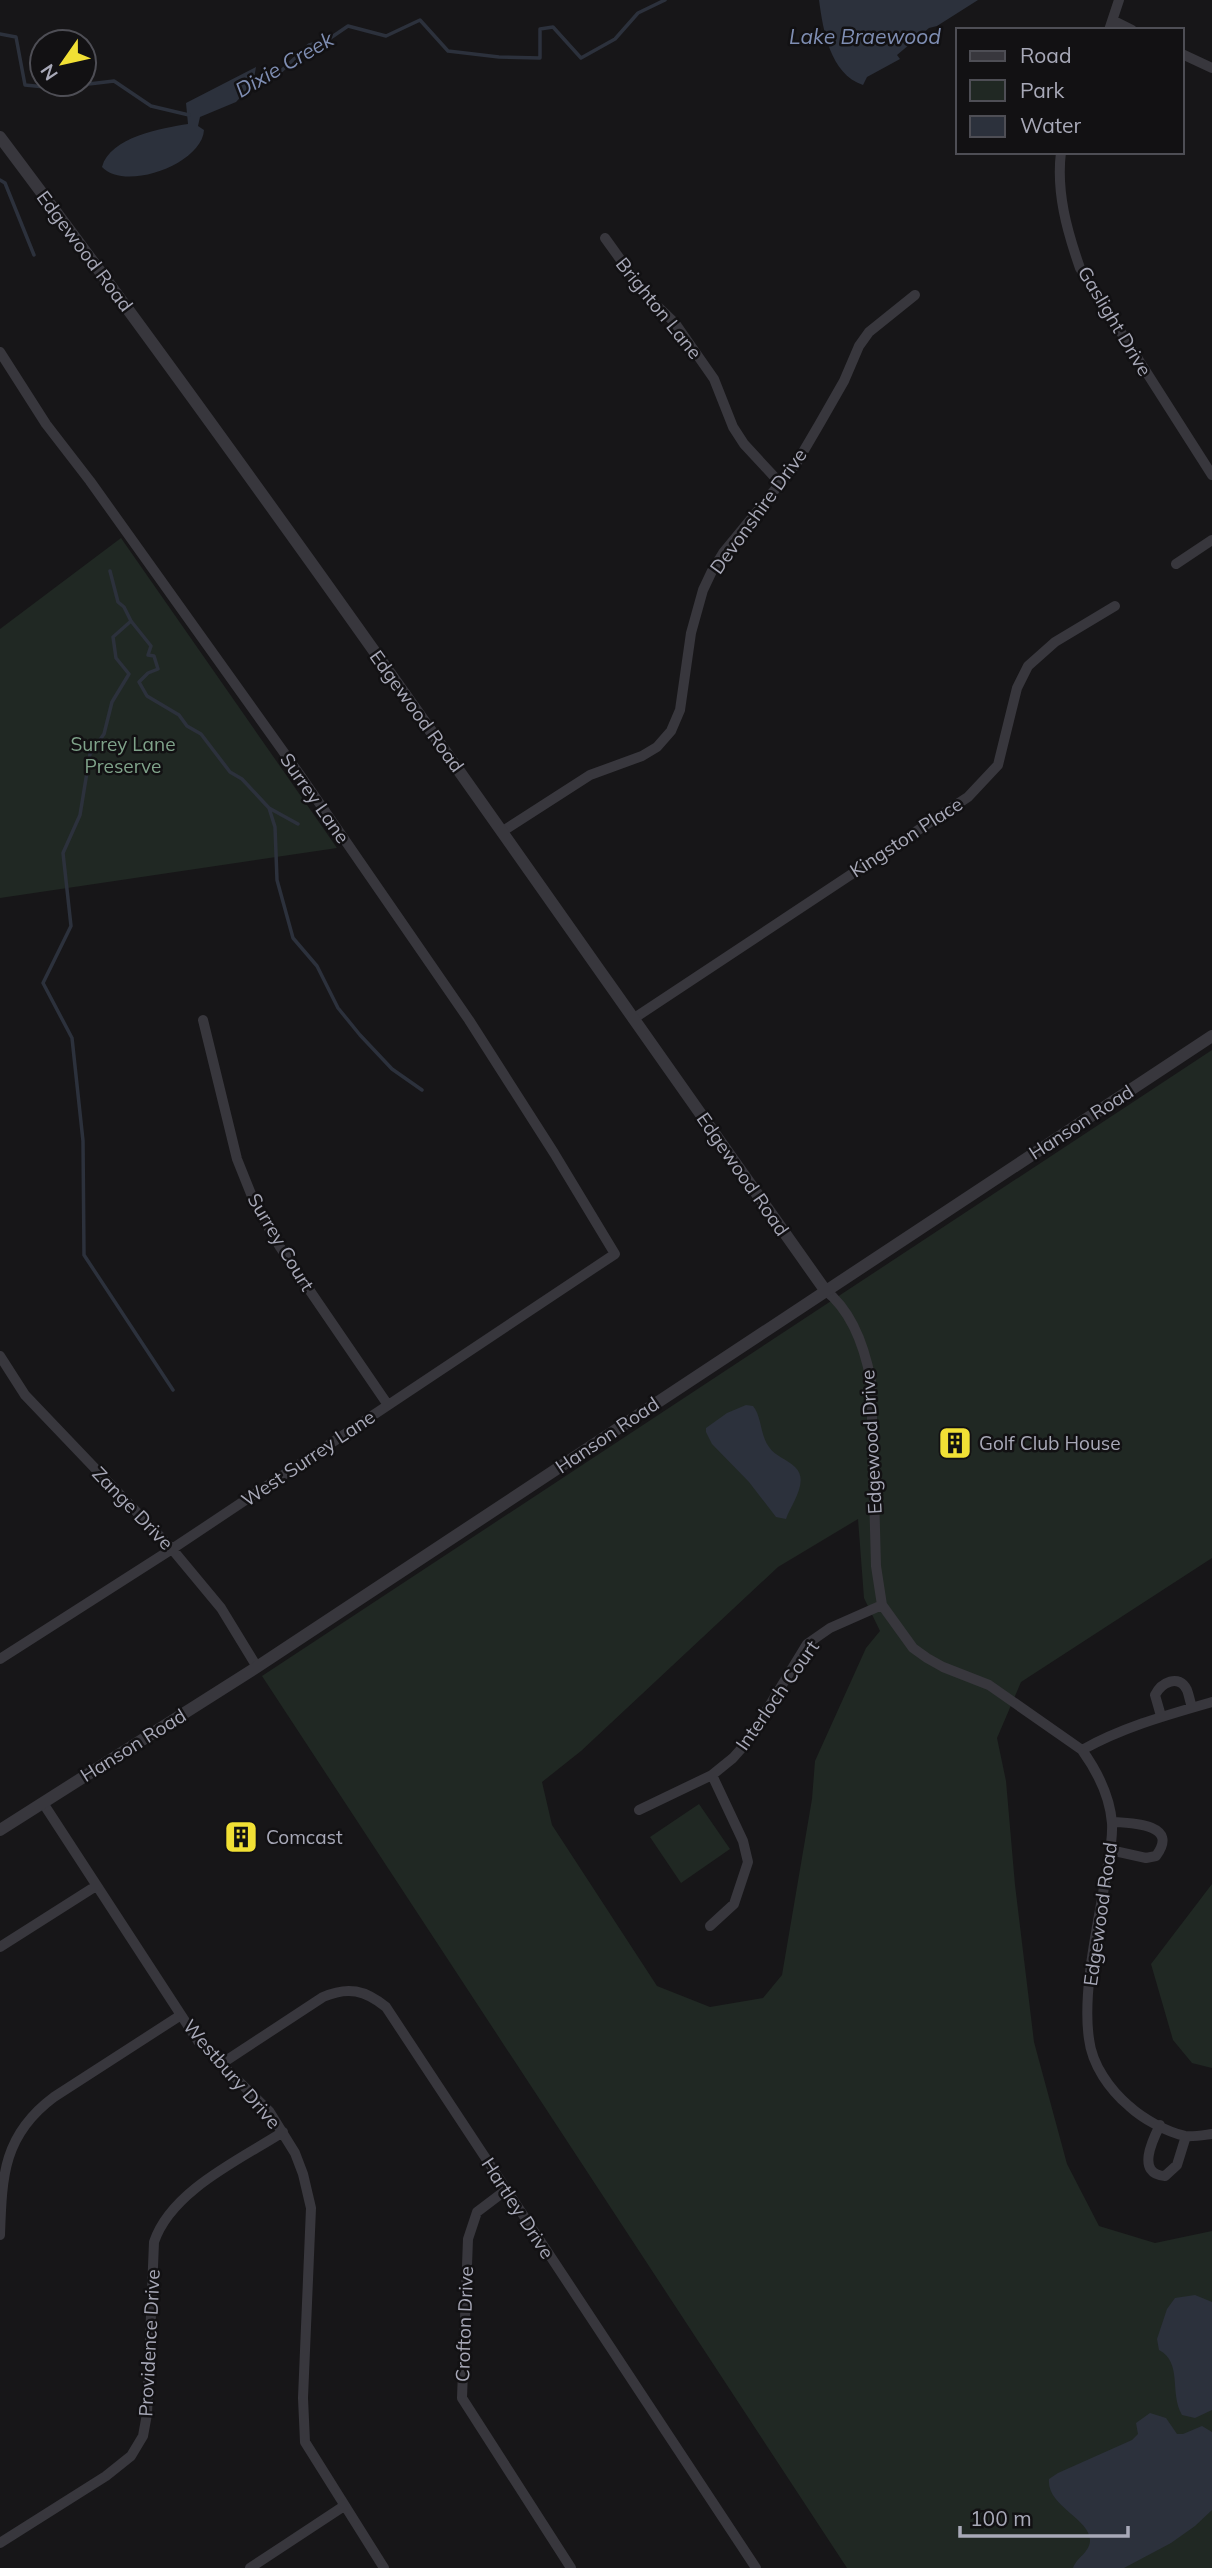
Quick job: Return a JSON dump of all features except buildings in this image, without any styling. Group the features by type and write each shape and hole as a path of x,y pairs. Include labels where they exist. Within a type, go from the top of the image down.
{"street":[{"path":"1111,25 1119,0"},
{"path":"1184,55 1212,68"},
{"name":"Edgewood Road","path":"0,137 119,296 503,831 825,1290"},
{"name":"Gaslight Drive","path":"1061,154 1062,202 1069,237 1080,268 1212,475"},
{"name":"Brighton Lane","path":"605,238 646,295 675,323 714,379 733,427 744,444 780,483"},
{"name":"Devonshire Drive","path":"503,831 590,775 642,756 657,747 671,731 680,710 691,633 703,590 723,554 796,464 869,332 915,295"},
{"name":"Surrey Lane","path":"0,352 46,424 90,481 300,775 469,1020 615,1254"},
{"path":"1176,564 1212,540"},
{"name":"Kingston Place","path":"633,1019 968,797 998,765 1017,688 1028,666 1055,642 1115,606"},
{"name":"Surrey Court","path":"203,1020 237,1159 255,1204 280,1247 388,1405"},
{"name":"Hanson Road","path":"0,1830 257,1667 1212,1036"},
{"name":"West Surrey Lane","path":"0,1658 172,1549 615,1254"},
{"name":"Edgewood Drive","path":"825,1290 837,1299 853,1327 869,1374 876,1566 882,1605"},
{"name":"Zange Drive","path":"0,1356 32,1403 172,1549 221,1608 257,1667"},
{"name":"Edgewood Road","path":"882,1605 913,1648 943,1667 989,1685 1082,1750 1097,1773 1107,1797 1112,1822 1091,1971 1089,2039 1094,2060 1105,2080 1138,2114 1186,2136 1212,2134"},
{"name":"Interloch Court","path":"639,1810 712,1775 733,1758 748,1741 807,1644 830,1628 882,1605"},
{"path":"1161,1716 1155,1695 1159,1687 1168,1681 1179,1682 1186,1687 1192,1707"},
{"path":"1082,1750 1115,1732 1212,1702"},
{"path":"710,1926 734,1904 748,1862 743,1840 712,1775"},
{"name":"Westbury Drive","path":"43,1803 198,2041 260,2102 283,2132 303,2174 311,2208 303,2430 309,2451 384,2568"},
{"path":"1110,1850 1146,1858 1156,1856 1162,1849 1160,1833 1155,1829 1112,1822"},
{"path":"0,1947 96,1886"},
{"name":"Hartley Drive","path":"221,2064 323,1997 343,1990 354,1989 365,1993 386,2007 756,2568"},
{"path":"0,2235 0,2214 9,2154 20,2131 35,2113 54,2097 181,2015"},
{"path":"1160,2125 1148,2155 1148,2164 1158,2175 1165,2176 1177,2165 1186,2136"},
{"name":"Providence Drive","path":"0,2543 106,2476 137,2448 144,2436 147,2414 154,2242 158,2228 186,2194 283,2132"},
{"name":"Crofton Drive","path":"506,2189 477,2212 468,2239 462,2398 572,2568"},
{"path":"250,2568 344,2506"}],"green space":[{"name":"Surrey Lane Preserve","path":"121,538 337,848 0,898 0,629"},
{"path":"1212,1050 1212,1558 1021,1682 997,1738 1006,1781 1015,1885 1034,2042 1067,2164 1099,2226 1155,2243 1212,2231 1212,2568 847,2568 262,1676","holes":["858,1519 864,1598 880,1631 866,1648 815,1761 812,1799 782,1975 763,1998 710,2007 657,1986 552,1825 542,1782 581,1751 778,1567"]},
{"path":"699,1804 730,1849 681,1883 650,1837"},
{"path":"1212,1884 1212,2068 1192,2063 1173,2040 1151,1964"}],"water":[{"name":"Lake Braewood","path":"819,0 978,0 937,26 929,28 897,55 900,59 867,77 863,85 843,71 830,50"},
{"path":"256,67 253,84 236,102 200,117 198,126 204,130 200,142 190,154 177,163 161,171 127,177 113,174 102,167 115,148 126,141 151,131 188,124 186,103"},
{"path":"746,1405 753,1406 756,1410 769,1447 792,1464 799,1473 800,1486 786,1519 776,1517 749,1482 712,1444 706,1432 706,1428 727,1413"},
{"path":"1195,2295 1212,2302 1212,2410 1195,2418 1182,2415 1176,2397 1171,2362 1159,2350 1157,2339 1167,2309 1175,2298"},
{"path":"1150,2413 1166,2418 1177,2434 1202,2426 1212,2432 1212,2510 1171,2543 1124,2568 1073,2568 1089,2545 1088,2533 1054,2497 1049,2479 1132,2440 1138,2434 1136,2423"}],"waterway":[{"name":"Dixie Creek","path":"249,87 279,73 309,45 326,41 348,26 386,36 420,20 448,51 499,57 540,58 540,29 553,27 581,58 615,39 638,13 665,0"},
{"name":"Dixie Creek","path":"0,34 16,37 25,85 55,88 114,81 151,106 189,115"},
{"path":"0,180 5,183 34,255"},
{"path":"110,571 118,602 151,646 148,655 154,656 158,669 148,673 139,682 147,696 179,715 187,726 201,734 230,772 242,779 269,808 275,827 277,880 293,938 317,966 338,1008 360,1035 392,1069 422,1090"},
{"path":"131,621 113,637 116,658 129,674 112,702 104,734 90,754 80,815 63,853 71,926 43,983 72,1038 83,1141 84,1255 173,1390"},
{"path":"269,808 298,824"}],"place":[{"name":"Golf Club House","path":"955,1443"},
{"name":"Comcast","path":"241,1837"}]}
